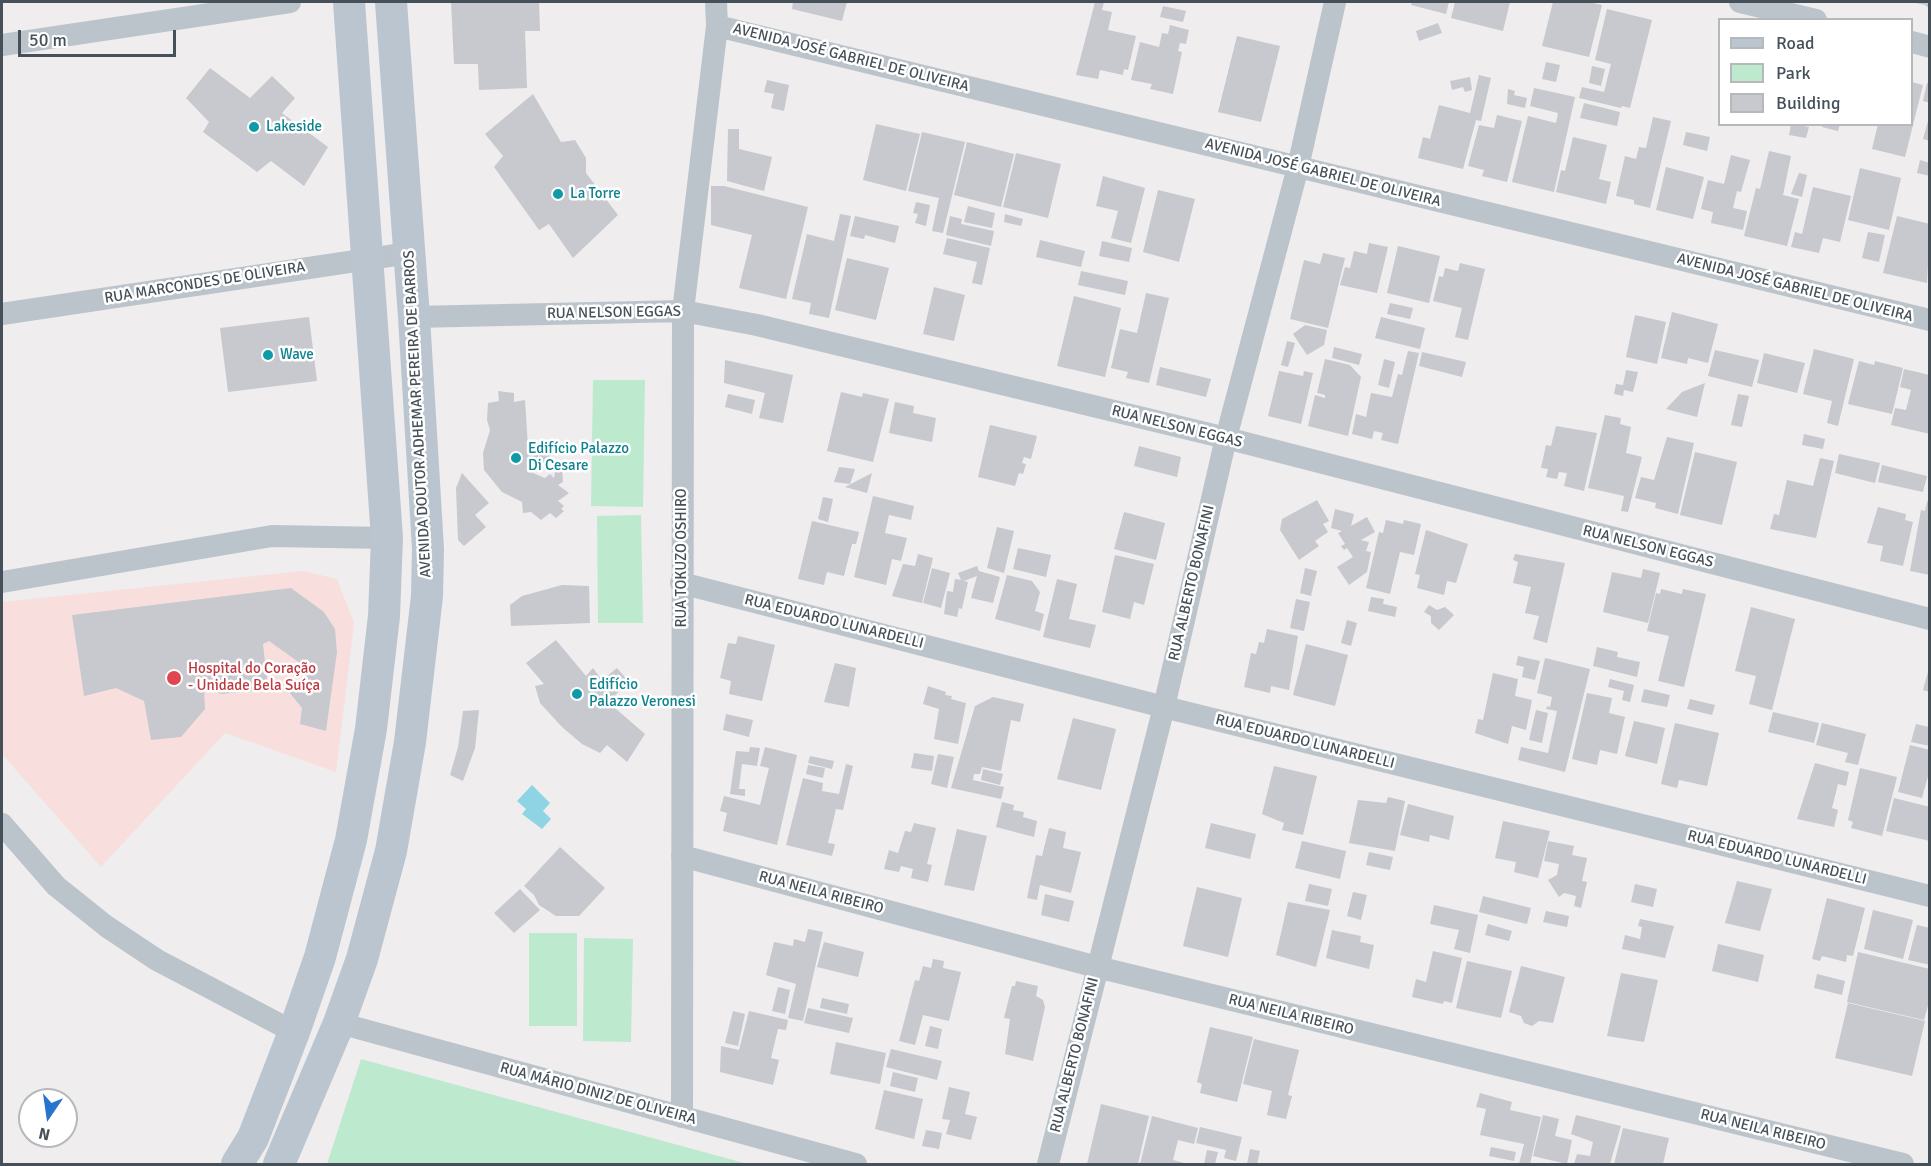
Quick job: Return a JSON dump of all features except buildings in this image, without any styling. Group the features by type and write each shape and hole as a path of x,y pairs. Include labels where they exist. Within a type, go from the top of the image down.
{"street":[{"path":"2,45 290,2"},
{"path":"237,1164 253,1138 320,957 351,840 375,695 384,616 387,537 349,2"},
{"name":"AVENIDA DOUTOR ADHEMAR PEREIRA DE BARROS","path":"279,1164 339,1023 362,959 393,839 410,742 422,651 428,549 391,2"},
{"name":"RUA TOKUZO OSHIRO","path":"682,1117 683,311 717,26 716,2"},
{"name":"RUA ALBERTO BONAFINI","path":"1048,1164 1096,967 1164,707 1226,438 1298,167 1335,2"},
{"path":"1740,2 1808,18"},
{"name":"AVENIDA JOSÉ GABRIEL DE OLIVEIRA","path":"717,26 1929,320"},
{"path":"1913,43 1929,47"},
{"name":"RUA MARCONDES DE OLIVEIRA","path":"2,314 368,257 409,253"},
{"name":"RUA NELSON EGGAS","path":"414,317 683,311 757,325 1226,438 1929,619"},
{"path":"2,582 272,536 387,537"},
{"name":"RUA EDUARDO LUNARDELLI","path":"681,583 1164,707 1929,896"},
{"path":"2,824 56,886 106,926 157,960 294,1032"},
{"name":"RUA NEILA RIBEIRO","path":"682,856 1096,967 1903,1164"},
{"name":"RUA MÁRIO DINIZ DE OLIVEIRA","path":"339,1023 856,1164"}],"shaded area":[{"name":"Hospital do Coração - Unidade Bela Suíça","path":"303,571 337,579 354,623 336,772 225,733 101,867 2,754 2,602"}],"green space":[{"path":"593,380 645,380 643,507 591,506"},
{"path":"641,515 643,623 598,623 597,516"},
{"path":"529,933 577,933 577,1026 529,1026"},
{"path":"584,938 633,939 631,1042 583,1041"},
{"path":"361,1059 748,1164 327,1164"}],"water":[{"path":"532,785 550,803 543,811 551,819 542,829 522,814 526,809 517,801"}],"place":[{"name":"Lakeside","path":"254,127"},
{"name":"La Torre","path":"558,194"},
{"name":"Wave","path":"268,355"},
{"name":"Edifício Palazzo Di Cesare","path":"516,458"},
{"name":"Hospital do Coração - Unidade Bela Suíça","path":"174,678"},
{"name":"Edifício Palazzo Veronesi","path":"577,694"}]}
